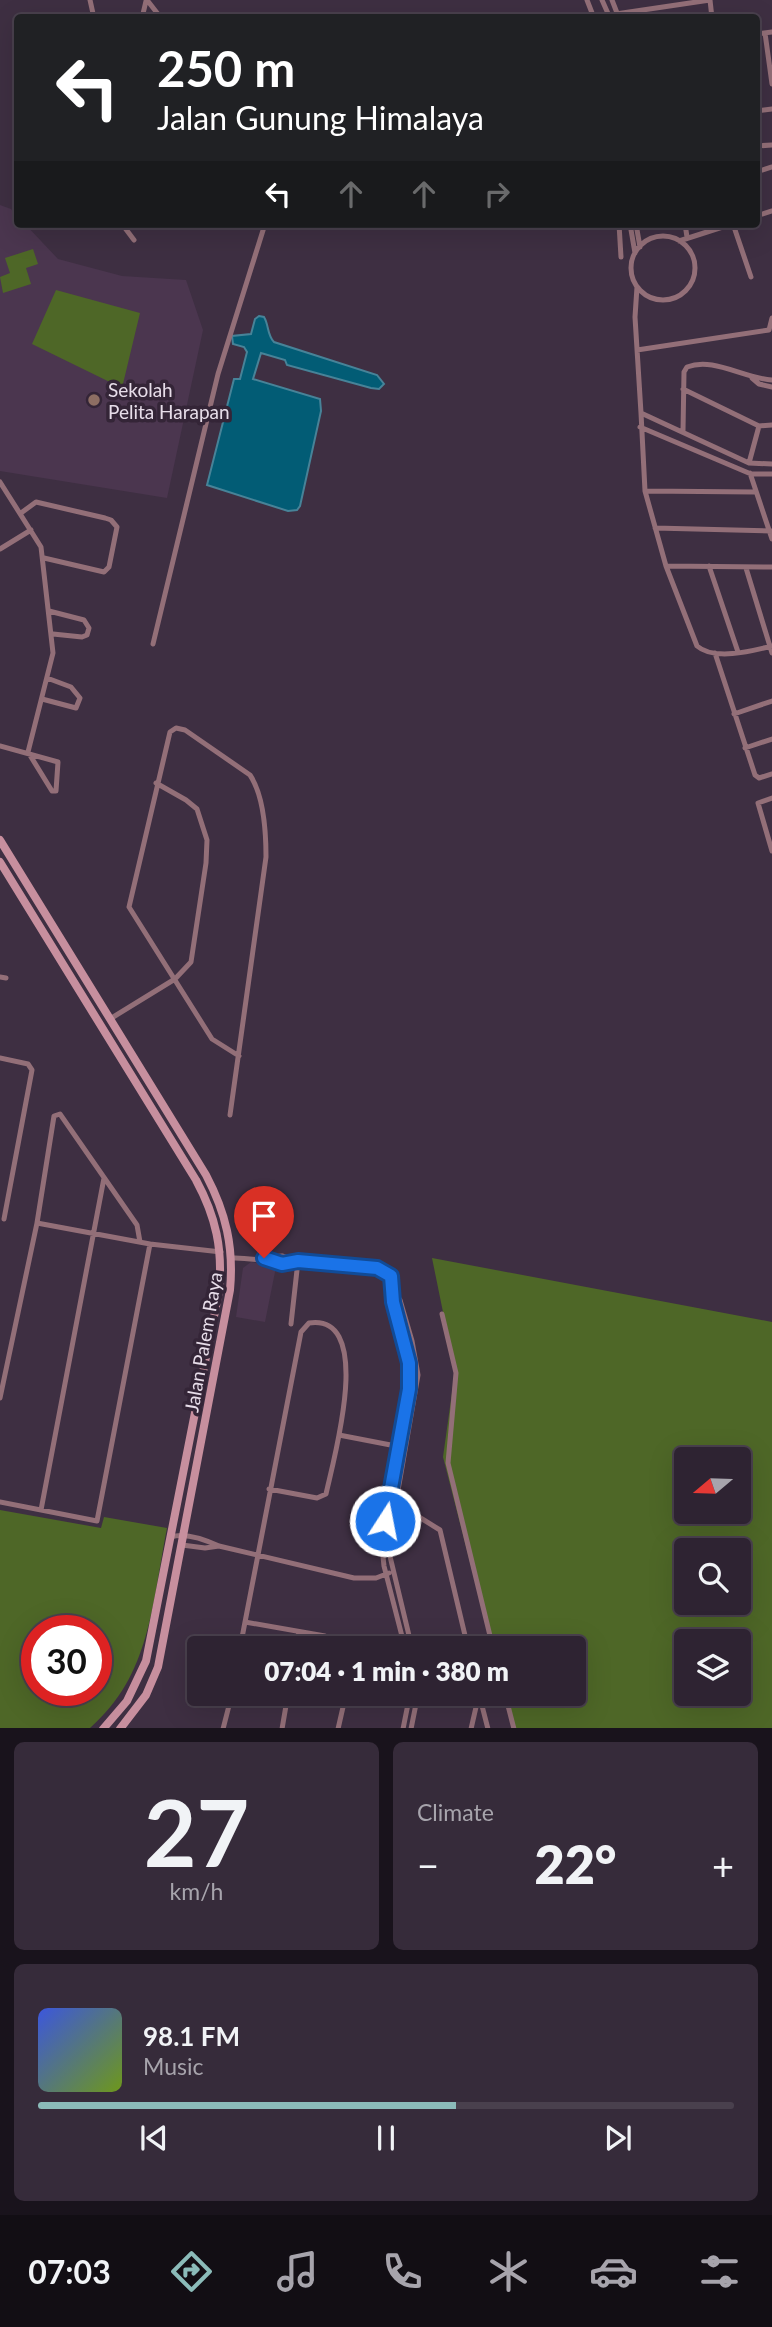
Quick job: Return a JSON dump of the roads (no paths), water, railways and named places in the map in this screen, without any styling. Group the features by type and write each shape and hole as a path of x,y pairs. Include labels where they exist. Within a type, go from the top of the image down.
{"street":[{"path":"147,0 158,14"},
{"path":"625,14 710,0"},
{"path":"768,33 772,84"},
{"path":"125,228 134,240"},
{"path":"153,644 218,374 264,228"},
{"path":"619,228 621,257"},
{"path":"631,228 635,253"},
{"path":"637,228 640,247"},
{"path":"686,228 687,237"},
{"path":"679,241 719,228"},
{"path":"734,228 751,277"},
{"path":"637,304 653,299 674,298 690,286 695,266 687,247 679,241 660,236 650,239 635,253 631,267 637,287 635,317 645,491 666,566 697,646 704,651 738,652 771,648 746,568"},
{"path":"637,287 653,299"},
{"path":"637,350 769,330 772,318"},
{"path":"683,431 685,369 698,363 707,363 772,387"},
{"path":"752,379 772,380"},
{"path":"683,389 759,426 772,425"},
{"path":"641,413 749,463 772,464"},
{"path":"759,426 749,463 755,492 772,539"},
{"path":"640,427 751,474 772,474"},
{"path":"0,482 31,530 44,558 43,577 53,634 53,653 29,752 52,791 56,791 58,762 29,752 0,746"},
{"path":"645,491 755,492"},
{"path":"21,513 36,502 105,518 117,527 109,566 104,572 44,558"},
{"path":"655,528 771,531"},
{"path":"1,550 31,530"},
{"path":"666,566 772,567"},
{"path":"709,566 738,652"},
{"path":"49,611 84,620 89,628 87,635 82,637 53,634"},
{"path":"715,653 755,776 759,778 772,774"},
{"path":"42,699 76,708 80,698 71,687 47,678"},
{"path":"734,714 772,702"},
{"path":"230,1115 239,1056 266,857 256,785 243,768 178,728 170,732 156,783 129,907 212,1039 239,1056"},
{"path":"745,748 772,739"},
{"path":"110,1019 175,979 191,962 206,863 207,839 197,810 186,800 156,783"},
{"path":"772,797 758,803 772,851"},
{"name":"Jalan Palem Raya","path":"0,840 220,1201 226,1216 232,1258 230,1290 158,1667 146,1695 120,1728"},
{"name":"Jalan Palem Raya","path":"0,862 196,1180 215,1220 221,1252 219,1291 146,1661 127,1701 103,1728"},
{"path":"0,1058 27,1064 33,1070 4,1219"},
{"path":"0,1398 37,1223 54,1116 57,1114 60,1114 137,1226 140,1242"},
{"path":"41,1510 104,1178"},
{"path":"37,1223 150,1244 221,1252"},
{"path":"0,1502 97,1521 150,1244"},
{"path":"232,1258 264,1258 282,1264 298,1261 385,1270 391,1276 393,1302 410,1371 402,1447 382,1548 408,1636"},
{"path":"292,1324 298,1261"},
{"path":"442,1314 456,1373 447,1463 490,1636"},
{"path":"242,1636 269,1489 301,1332 309,1323 327,1324 338,1334 348,1376 339,1435 324,1496 317,1498 269,1489"},
{"path":"339,1435 402,1447"},
{"path":"390,1511 419,1517 440,1530 465,1636"},
{"path":"174,1519 179,1524 187,1521"},
{"path":"171,1537 206,1540 219,1546 354,1578 389,1574"},
{"path":"389,1574 402,1636"},
{"path":"245,1622 318,1636"},
{"path":"298,1636 299,1632"},
{"path":"223,1728 229,1706"},
{"path":"282,1728 286,1706"},
{"path":"338,1728 343,1706"},
{"path":"403,1728 408,1706"},
{"path":"411,1728 416,1706"},
{"path":"471,1728 476,1706"},
{"path":"482,1706 488,1728"},
{"path":"508,1706 514,1728"}],"water":[{"path":"264,317 274,342 377,375 384,384 379,389 371,388 287,365 285,360 261,353 253,379 320,399 321,411 297,510 288,511 207,485 234,379 240,379 247,352 244,347 233,344 232,336 251,334 255,319"}],"place":[{"name":"Sekolah Pelita Harapan","path":"94,400"}]}
